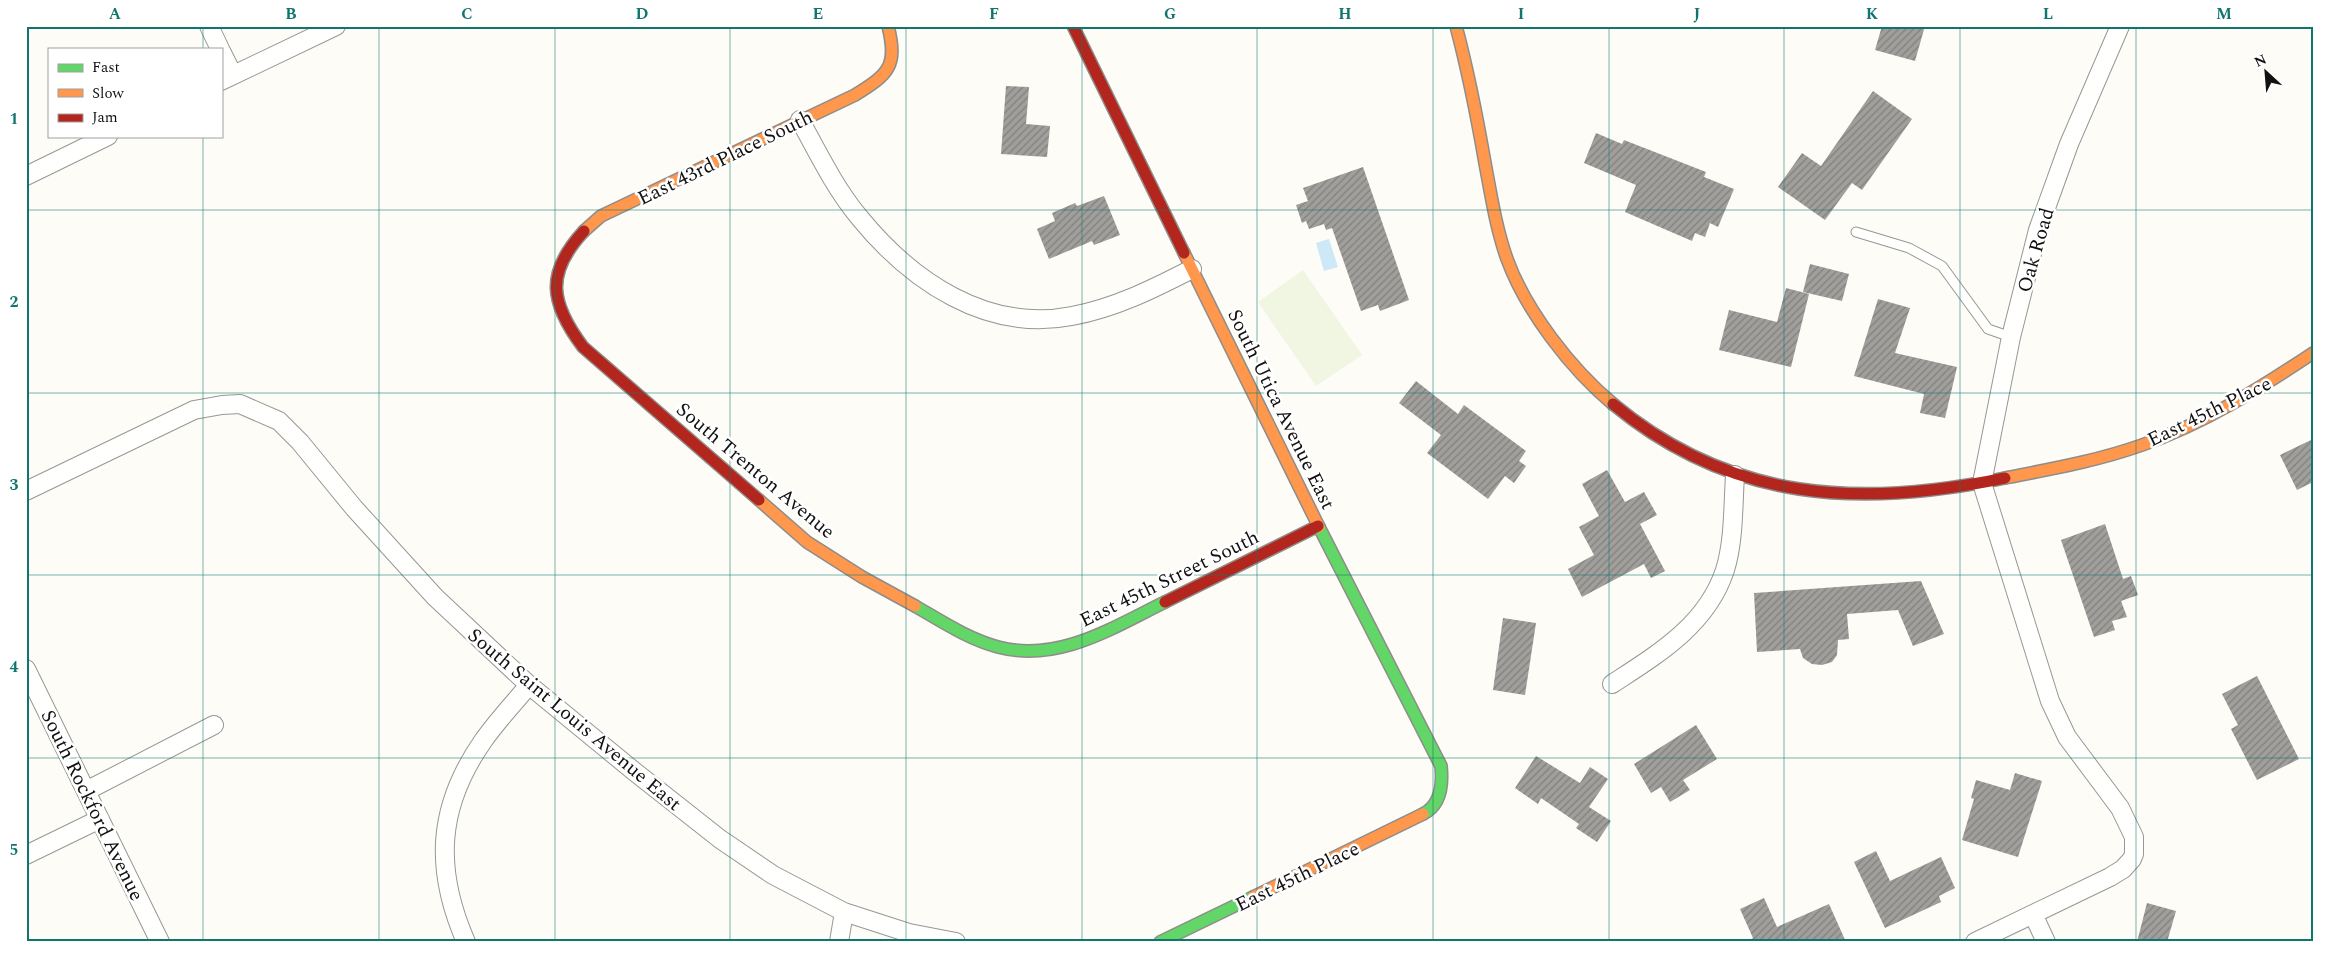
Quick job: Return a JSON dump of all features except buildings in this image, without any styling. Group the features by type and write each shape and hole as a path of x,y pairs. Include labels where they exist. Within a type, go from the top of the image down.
{"street":[{"path":"209,26 220,48"},
{"path":"222,55 227,78 336,26"},
{"name":"East 43rd Place South","path":"561,258 585,229 601,216 855,95 875,83 887,73 893,62 894,47 888,26"},
{"name":"South Utica Avenue East","path":"1073,26 1318,526 1441,766 1442,783 1440,796 1433,809"},
{"name":"East 45th Place","path":"1456,26 1465,56 1499,234 1513,274 1554,342 1612,405 1650,435 1735,475 1814,492 1859,495 1922,492 1982,483 2091,458 2158,439 2253,393 2313,353"},
{"name":"Oak Road","path":"1982,483 2011,337 2038,230 2069,144 2120,26"},
{"path":"800,120 828,172 858,217 893,255 924,280 960,301 998,316 1028,320 1071,317 1121,304 1192,269"},
{"path":"26,176 104,138"},
{"name":"South Trenton Avenue","path":"561,258 556,277 560,311 569,330 584,347 807,542 862,578 972,636 998,646 1032,652"},
{"name":"South Saint Louis Avenue East","path":"26,491 194,410 240,404 279,421 300,442 354,508 435,597 529,685 720,839 773,875 844,912 909,932 956,942"},
{"path":"1612,684 1657,655 1678,638 1692,626 1710,602 1725,570 1730,539 1735,475"},
{"path":"1976,942 2110,877 2123,869 2134,854 2134,837 2120,808 2067,737 2050,701 2018,604 1982,483"},
{"name":"East 45th Street South","path":"1032,652 1061,648 1093,638 1318,526"},
{"name":"South Rockford Avenue","path":"26,669 160,942"},
{"path":"466,942 448,890 445,858 446,831 452,800 461,778 483,740 529,685"},
{"path":"86,791 214,725"},
{"name":"East 45th Place","path":"1160,942 1433,809"},
{"path":"26,855 100,819"},
{"path":"839,942 844,912"},
{"path":"2033,914 2046,942"}],"lane":[{"path":"1856,232 1909,248 1942,266 1988,329 2011,337"}],"green space":[{"path":"1303,270 1362,355 1316,386 1258,302"}],"water":[{"path":"1329,239 1338,267 1324,271 1316,243"}],"traffic: fast":[{"path":"1319,527 1441,766 1440,794 1434,805 1423,814"},
{"path":"915,606 955,629 987,644 1020,651 1063,647 1084,640 1105,632 1165,602"},
{"path":"1160,942 1253,897"}],"traffic: slow":[{"path":"584,231 601,216 867,88 883,74 891,60 892,51 888,26"},
{"path":"1456,26 1472,94 1494,211 1507,259 1515,279 1551,338 1581,374 1613,404"},
{"path":"1184,253 1319,527"},
{"path":"2005,478 2091,460 2125,451 2165,436 2230,405 2313,353"},
{"path":"759,500 807,542 862,577 915,606"},
{"path":"1253,897 1423,814"}],"traffic: jam":[{"path":"1073,26 1184,253"},
{"path":"584,231 571,246 563,261 556,288 564,316 572,331 583,347 759,500"},
{"path":"1613,404 1658,437 1704,461 1751,478 1799,489 1849,494 1900,493 2005,478"},
{"path":"1165,602 1318,526"}]}
